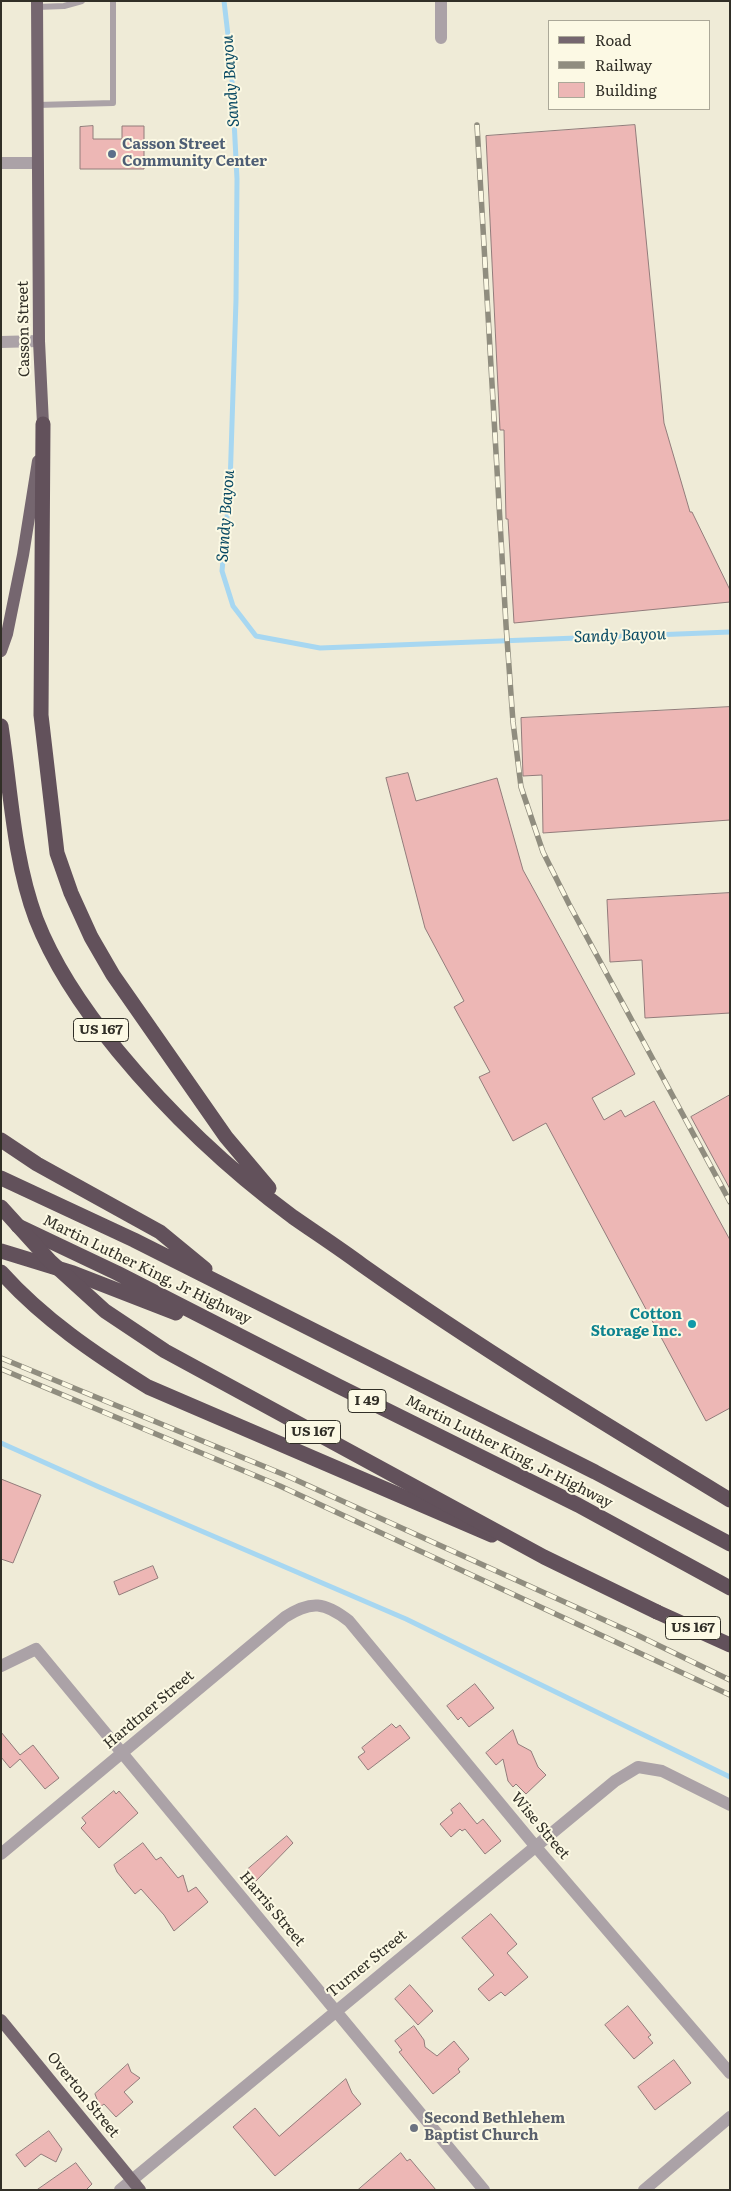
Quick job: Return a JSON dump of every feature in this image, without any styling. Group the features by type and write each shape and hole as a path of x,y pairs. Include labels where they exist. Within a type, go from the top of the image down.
{"highway":[{"path":"43,424 42,715 57,853 79,911 112,975 226,1137 292,1216"},
{"name":"US 167","path":"1,726 10,782 16,846 36,919 56,962 83,1007 153,1094 205,1144 292,1216 416,1303 522,1373 730,1500"},
{"path":"1,1140 37,1164 160,1232 227,1288"},
{"name":"Martin Luther King, Jr Highway","path":"1,1178 134,1240 594,1472 730,1544"},
{"name":"US 167","path":"1,1207 50,1261 105,1311 165,1351 544,1557 730,1645"},
{"name":"Martin Luther King, Jr Highway","path":"1,1218 117,1273 578,1505 730,1588"},
{"path":"1,1250 73,1273 250,1341"},
{"path":"1,1272 21,1294 52,1322 95,1354 148,1387 544,1557"}],"main road":[{"name":"Casson Street","path":"1,651 8,634 43,424 39,341 37,4"},
{"name":"Overton Street","path":"1,2020 136,2185"}],"street":[{"path":"441,38 442,1"},
{"path":"1,163 37,163"},
{"path":"1,342 39,341"},
{"name":"Hardtner Street","path":"1,1854 122,1755 285,1617 298,1609 310,1605 324,1605"},
{"name":"Wise Street","path":"324,1605 349,1621 536,1847 730,2073"},
{"name":"Harris Street","path":"1,1666 36,1649 484,2190"},
{"name":"Turner Street","path":"120,2190 136,2185 336,2010 615,1781 638,1767 662,1771 730,1805"},
{"path":"644,2190 730,2117"}],"lane":[{"path":"37,4 64,6 82,1"},
{"path":"37,105 113,104 113,1"}],"building":[{"path":"635,125 664,423 690,512 692,512 730,590 730,602 514,623 508,519 506,519 504,430 500,430 486,136"},
{"name":"Casson Street Community Center","path":"93,126 93,139 122,139 122,126 144,126 144,169 80,169 80,127"},
{"path":"730,707 730,820 543,833 542,775 523,776 521,718"},
{"path":"408,773 416,801 497,778 523,870 635,1074 592,1098 604,1120 621,1110 625,1117 654,1101 730,1240 730,1408 706,1421 546,1123 513,1141 479,1077 490,1072 454,1007 464,1001 425,928 386,778"},
{"path":"730,893 730,1013 645,1018 642,960 610,962 607,900"},
{"path":"730,1095 730,1189 691,1117"},
{"path":"1,1479 41,1495 13,1563 1,1559"},
{"path":"153,1566 158,1578 119,1595 114,1582"},
{"path":"475,1684 494,1708 469,1727 461,1717 458,1720 447,1706"},
{"path":"392,1724 396,1728 400,1725 410,1738 368,1770 358,1757 365,1752 362,1748"},
{"path":"513,1730 518,1744 531,1751 538,1767 546,1775 526,1794 516,1784 513,1787 508,1781 503,1759 496,1765 486,1753"},
{"path":"1,1732 20,1755 33,1745 59,1778 45,1789 20,1759 10,1768 1,1757"},
{"path":"114,1791 116,1794 119,1791 138,1813 99,1848 81,1828 86,1823 82,1818"},
{"path":"460,1803 477,1824 483,1819 501,1841 485,1854 465,1829 462,1831 460,1829 451,1837 440,1824 453,1813 451,1810"},
{"path":"287,1836 293,1843 255,1882 249,1876 248,1869"},
{"path":"143,1843 156,1860 161,1857 178,1878 183,1875 188,1892 196,1887 208,1902 174,1931 164,1915 141,1889 135,1894 117,1872 114,1865"},
{"path":"491,1914 517,1944 507,1953 528,1977 505,1996 501,1992 489,2001 478,1989 494,1975 462,1938"},
{"path":"410,1985 433,2011 418,2025 395,1999"},
{"path":"628,2006 651,2035 648,2037 653,2043 634,2059 605,2025"},
{"path":"414,2026 424,2040 425,2047 437,2056 454,2041 469,2059 458,2069 460,2072 433,2094 399,2052 402,2050 395,2041"},
{"path":"674,2060 691,2083 655,2110 638,2087"},
{"path":"128,2064 131,2072 140,2078 124,2092 133,2102 116,2117 104,2104 100,2107 95,2094"},
{"path":"346,2079 352,2093 361,2104 275,2176 233,2127 255,2108 279,2136"},
{"path":"49,2131 62,2149 56,2162 41,2154 25,2167 16,2155"},
{"path":"401,2153 407,2161 410,2159 436,2190 358,2190"},
{"path":"76,2163 92,2184 86,2190 37,2190"}],"waterway":[{"name":"Sandy Bayou","path":"224,1 231,61 237,179 236,300 230,485 222,571 233,606 256,636 320,648 730,632"},
{"path":"1,1443 406,1619 730,1777"}],"railway":[{"path":"477,125 506,625 513,722 521,787 543,852 569,904 730,1202"},
{"path":"1,1358 285,1475 635,1634 730,1680"},
{"path":"1,1369 280,1486 730,1695"}],"place":[{"name":"Casson Street Community Center","path":"112,154"},
{"name":"Cotton Storage Inc.","path":"692,1324"},
{"name":"Second Bethlehem Baptist Church","path":"414,2128"}]}
